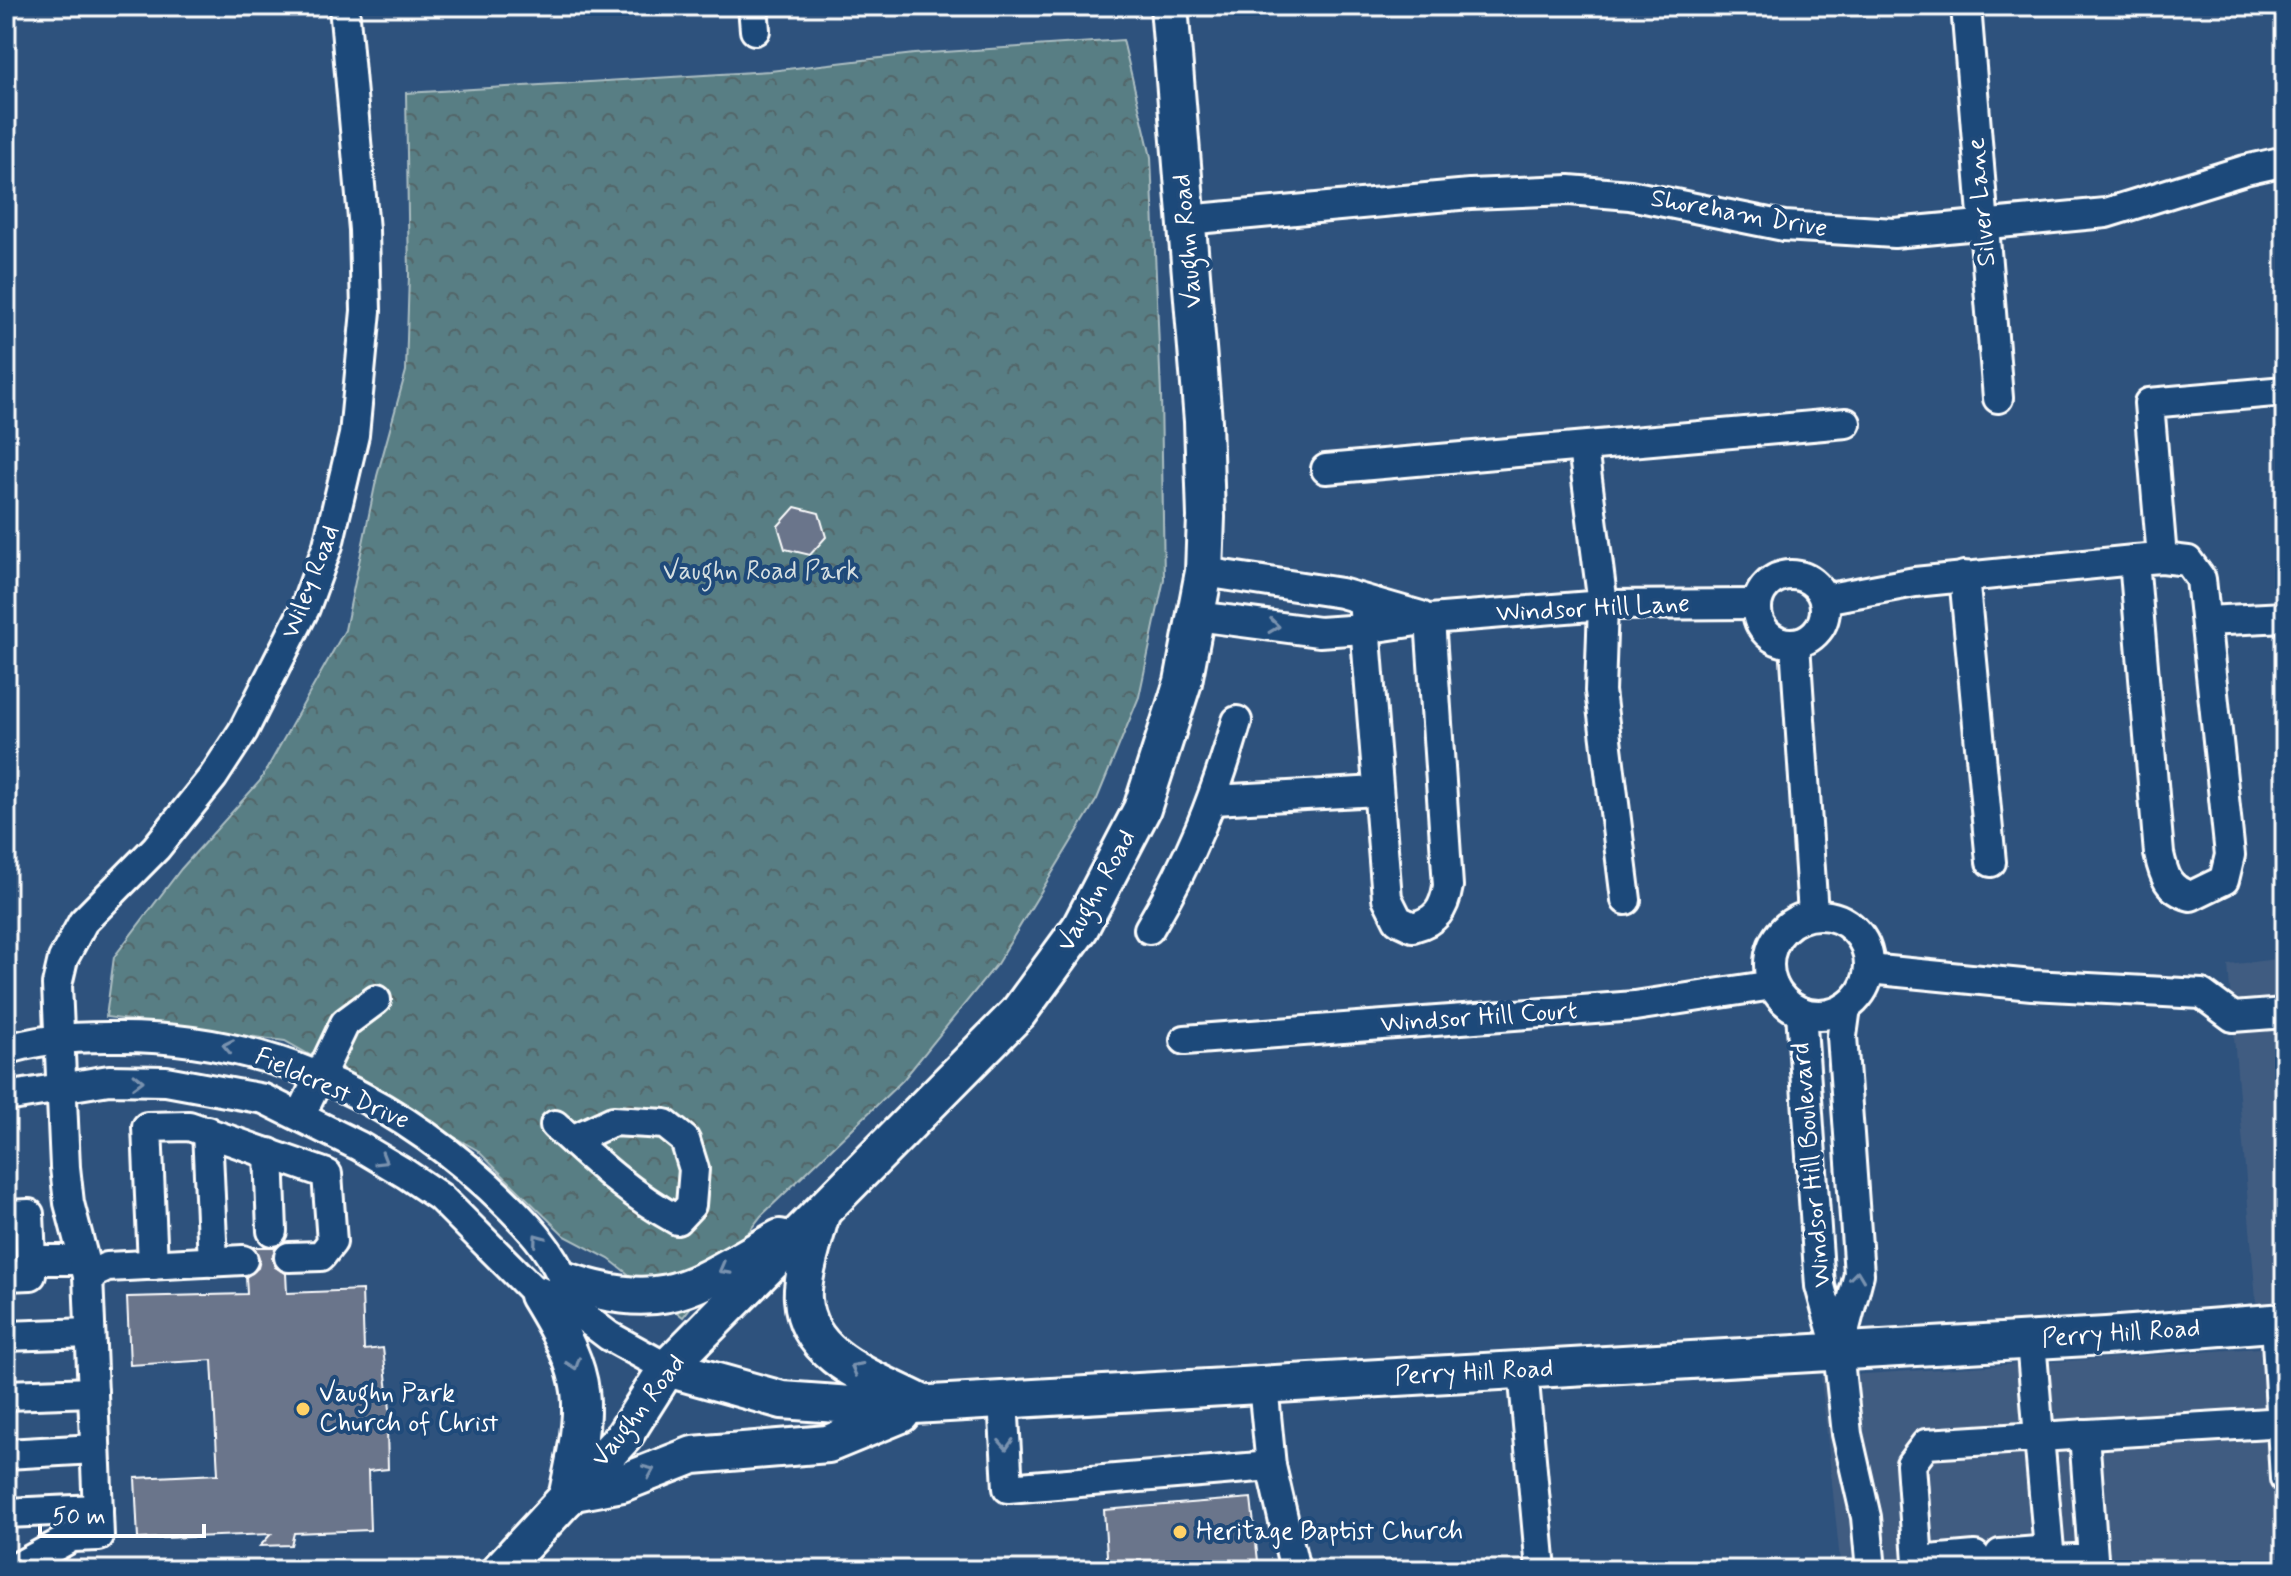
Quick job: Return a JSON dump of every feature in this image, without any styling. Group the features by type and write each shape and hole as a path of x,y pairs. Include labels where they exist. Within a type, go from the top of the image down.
{"main road":[{"name":"Vaughn Road","path":"500,1570 624,1436 667,1368 1018,1013 1080,928 1142,809 1166,744 1197,616 1204,572 1203,421 1169,6"},
{"path":"819,1216 688,1288 647,1299 606,1294 558,1294 582,1387 582,1428 570,1496 622,1483 693,1455 828,1444 925,1404"},
{"path":"819,1216 802,1298 810,1329 827,1353 925,1404"},
{"name":"Perry Hill Road","path":"667,1368 782,1400 853,1408 2031,1341 2280,1322"}],"street":[{"name":"Wiley Road","path":"98,1509 85,1268 69,1203 57,985 71,940 83,922 156,848 213,777 243,731 305,608 335,519 361,394 366,311 364,230 344,6"},
{"name":"Silver Lane","path":"1966,6 1998,398"},
{"name":"Shoreham Drive","path":"1186,220 1470,194 1569,190 1630,195 1784,226 1840,232 1894,233 2106,213 2245,170 2285,161"},
{"path":"1824,599 1964,576 2148,559 2188,561 2201,579 2230,855 2224,880 2191,896 2178,892 2165,878 2159,854 2148,559 2149,403 2285,391"},
{"path":"1326,469 1846,423"},
{"path":"1583,448 1603,605 1600,691 1626,900"},
{"name":"Windsor Hill Lane","path":"1204,572 1363,600 1430,619"},
{"path":"1785,575 1810,580 1824,599 1822,623 1816,633 1795,644 1770,637 1761,628 1756,604 1764,587 1785,575"},
{"path":"1964,576 1991,862"},
{"path":"1363,600 1387,898 1398,920 1413,927 1429,923 1445,906 1448,886 1430,619"},
{"name":"Windsor Hill Lane","path":"1197,616 1319,632 1430,619 1603,605 1756,604"},
{"path":"2206,621 2285,617"},
{"path":"1795,644 1813,914"},
{"path":"1149,929 1185,868 1214,800 1237,721"},
{"path":"1214,800 1378,791"},
{"path":"1773,985 1768,968 1772,944 1782,930 1796,919 1813,914 1838,917 1853,926 1863,940 1869,957 1869,969 2032,985 2202,994 2233,1017 2285,1013"},
{"name":"Windsor Hill Boulevard","path":"1773,985 1786,1003 1801,1012 1818,1016 1846,1007 1861,993 1869,969"},
{"name":"Windsor Hill Court","path":"1185,1040 1635,1006 1773,985"},
{"path":"301,1115 345,1023 376,1000"},
{"name":"Windsor Hill Boulevard","path":"1838,1351 1859,1274 1842,1036 1846,1007"},
{"name":"Windsor Hill Boulevard","path":"1801,1012 1820,1286 1838,1351"},
{"name":"Fieldcrest Drive","path":"6,1050 58,1039 153,1036 217,1043 258,1052 320,1077 417,1126 463,1163 534,1232 558,1294"},
{"name":"Fieldcrest Drive","path":"6,1097 109,1080 166,1081 264,1099 359,1146 440,1197 609,1336 667,1368"},
{"path":"153,1265 147,1127 189,1126 327,1174 332,1242 321,1256 289,1257"},
{"path":"207,1131 213,1262"},
{"path":"1809,1151 1851,1149"},
{"path":"269,1153 272,1231"},
{"path":"440,1197 463,1163"},
{"path":"6,1215 29,1214 31,1260 31,1275 6,1276"},
{"path":"31,1260 85,1268 243,1260"},
{"path":"2280,1322 2285,1479"},
{"path":"6,1336 90,1333"},
{"path":"2031,1341 2049,1550 2056,1560 2094,1564 2084,1434"},
{"path":"1838,1351 1847,1434 1866,1517 1871,1570"},
{"path":"1523,1370 1541,1570"},
{"path":"1263,1385 1271,1466 1295,1570"},
{"path":"6,1395 93,1392"},
{"path":"1003,1399 1008,1488 1271,1466"},
{"path":"2049,1550 1987,1560 1918,1561 1911,1464 1926,1444 2283,1422"},
{"path":"6,1454 95,1449"},
{"path":"6,1513 98,1509 99,1536 72,1537 12,1570"}],"shaded area":[{"path":"2285,958 2285,1570 1841,1570 1821,1377 2260,1348 2228,965"}],"green space":[{"name":"Vaughn Road Park","path":"1123,40 1151,157 1161,394 1164,579 1139,697 1097,799 997,964 903,1080 761,1216 683,1317 609,1259 565,1236 477,1150 285,1041 106,1017 114,957 181,869 260,781 345,630 377,476 406,371 409,275 406,93 770,71 914,54"}],"building":[{"path":"795,507 819,513 826,537 810,555 785,549 778,526"},
{"name":"Vaughn Park Church of Christ","path":"253,1247 276,1247 272,1258 275,1267 286,1273 287,1293 362,1290 364,1350 383,1348 392,1427 387,1427 388,1469 368,1471 370,1530 294,1533 291,1545 260,1546 271,1534 138,1539 135,1478 218,1474 212,1360 130,1365 127,1297 247,1294 246,1277 258,1268 260,1260"},
{"name":"Heritage Baptist Church","path":"1251,1498 1259,1570 1108,1570 1104,1510"}],"place":[{"name":"Vaughn Park Church of Christ","path":"303,1409"},
{"name":"Heritage Baptist Church","path":"1180,1532"}]}
